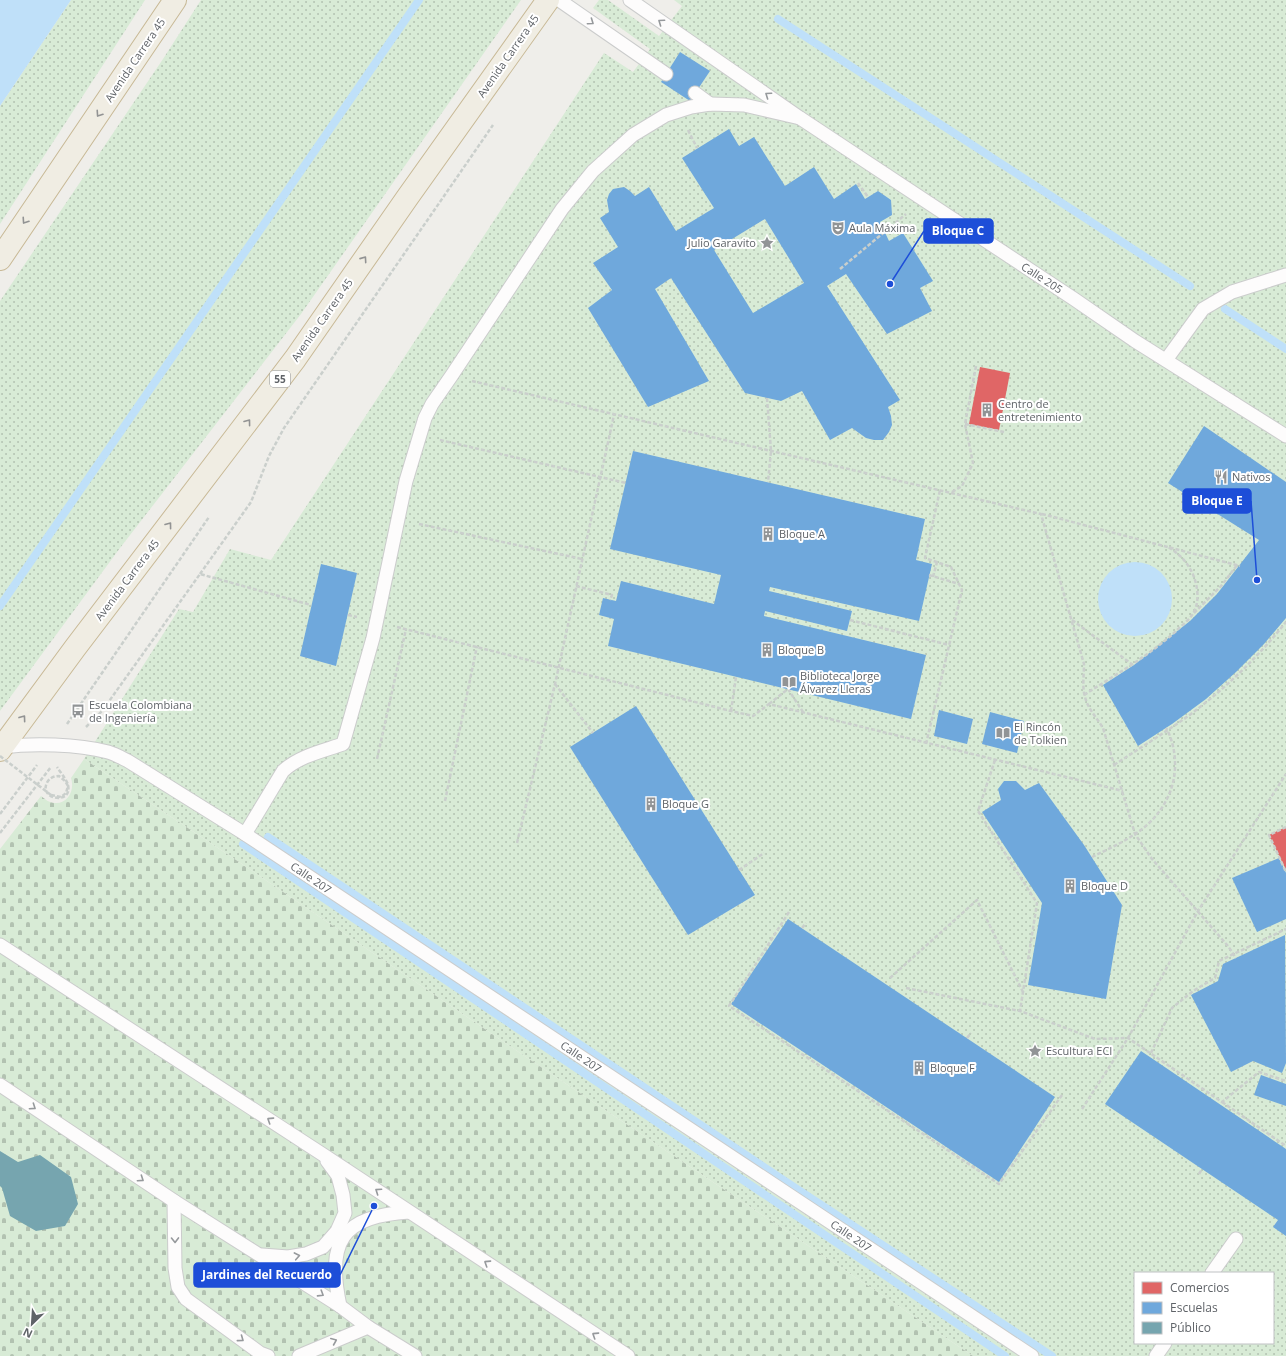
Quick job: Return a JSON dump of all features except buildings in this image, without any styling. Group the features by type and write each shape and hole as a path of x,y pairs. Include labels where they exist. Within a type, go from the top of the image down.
{"highway":[{"name":"Avenida Carrera 45","path":"0,259 175,0"},
{"name":"Avenida Carrera 45","path":"1,751 75,648 295,359 548,0"}],"lane":[{"path":"559,0 666,74"},
{"name":"Calle 205","path":"630,0 800,118 1135,341 1286,436"},
{"path":"695,93 710,104"},
{"path":"245,834 283,771 290,764 344,744 376,622 406,481 425,418 432,404 562,209 593,171 633,134 666,115 691,107 710,104 744,105 800,118"},
{"path":"1166,360 1203,309 1232,292 1286,276"},
{"name":"Calle 207","path":"1,751 25,744 66,746 109,753 128,761 245,834 1032,1356"},
{"path":"0,945 322,1154 628,1356"},
{"path":"0,1086 174,1201 340,1306 368,1327 415,1356"},
{"path":"258,1254 288,1257 306,1254 323,1247 337,1231 345,1213 343,1195 338,1176 322,1154"},
{"path":"174,1201 175,1268 178,1287 186,1299 260,1353 268,1356"},
{"path":"340,1306 334,1268 336,1253 343,1235 358,1223 373,1217 390,1213 409,1212"},
{"path":"1213,1272 1236,1239"},
{"path":"299,1356 368,1327"},
{"path":"1156,1356 1164,1344"}],"path":[{"path":"66,746 102,711 250,502 269,456 284,428 496,121"},
{"path":"688,130 697,148"},
{"path":"840,269 909,211"},
{"path":"952,492 962,486 973,463 965,424 976,366"},
{"path":"469,380 614,415 952,492 1042,514 1238,566 1193,615 1160,645 1133,665 1084,695"},
{"path":"767,398 771,451 768,482"},
{"path":"517,843 555,684 614,415"},
{"path":"965,424 1004,432"},
{"path":"438,440 626,483"},
{"path":"926,744 962,590 951,567 925,558 940,490"},
{"path":"1042,514 1084,664 1084,695 1090,710 1103,728 1136,834 1152,859 1198,911 1236,958"},
{"path":"417,523 582,559"},
{"path":"1168,548 1177,552 1192,572 1196,581 1198,599 1193,615"},
{"path":"937,562 931,576 959,584"},
{"path":"200,574 311,606"},
{"path":"576,586 612,595 610,600"},
{"path":"348,614 753,716 788,689 803,712"},
{"path":"850,620 949,645"},
{"path":"1072,620 1133,665"},
{"path":"1114,765 1166,729 1191,714 1234,679 1256,658 1286,622"},
{"path":"377,759 406,629"},
{"path":"445,801 477,646"},
{"path":"731,711 736,677"},
{"path":"555,684 593,733"},
{"path":"769,704 926,744 1122,791"},
{"path":"1092,857 1136,834 1157,814 1169,796 1174,782 1175,760 1172,745 1166,729"},
{"path":"0,833 54,762 68,783 69,790 61,798 54,798 48,793 46,790 47,782 52,777 59,776 62,778 67,783 67,790 61,797 54,797 51,796 46,791 40,787 34,782 1,751"},
{"path":"995,760 978,811 1037,903 1020,1011"},
{"path":"1082,1109 1128,1038 1198,911 1286,774"},
{"path":"1286,827 1269,835 1286,872"},
{"path":"739,870 764,853"},
{"path":"890,978 977,900 1023,992"},
{"path":"789,912 729,1006 745,1015 999,1184 1062,1095"},
{"path":"802,928 806,923"},
{"path":"1151,1053 1172,1008 1193,990 1215,978 1219,961 1286,929"},
{"path":"906,988 1020,1011 1095,1039 1128,1038 1286,1146"},
{"path":"967,1038 971,1033"},
{"path":"1222,1102 1259,1072 1286,1081"},
{"path":"1199,1174 1202,1169"}],"green space":[{"path":"71,0 145,0 0,224 0,106"},
{"path":"201,0 521,0 301,314 120,548 0,711 0,301"},
{"path":"599,0 608,0 659,36 682,6 674,0 1286,0 1286,1356 973,1356 84,759 179,609 193,612 230,549 271,560 604,53 633,72 650,49 593,8"},
{"path":"84,759 973,1356 0,1356 0,849 41,796 47,801 53,803 60,803 67,799 72,787 71,778"}],"water":[{"path":"0,0 71,0 0,106"},
{"path":"1135,562 1149,565 1161,573 1169,585 1172,599 1169,613 1161,625 1149,633 1135,636 1121,633 1109,625 1101,613 1098,599 1101,585 1109,573 1121,565"}],"waterway":[{"path":"0,606 419,0"},
{"path":"778,19 1190,286"},
{"path":"1225,309 1286,349"},
{"path":"268,837 794,1187 1052,1356"},
{"path":"243,844 1005,1356"}],"place":[{"name":"Aula Máxima","path":"838,228"},
{"name":"Julio Garavito","path":"767,243"},
{"name":"Bloque C","path":"890,284"},
{"name":"Centro de entretenimiento","path":"987,410"},
{"name":"Nativos","path":"1221,477"},
{"name":"Bloque A","path":"768,534"},
{"name":"Bloque E","path":"1257,580"},
{"name":"Bloque B","path":"767,650"},
{"name":"Biblioteca Jorge Álvarez Lleras","path":"789,682"},
{"name":"Escuela Colombiana de Ingeniería","path":"78,711"},
{"name":"El Rincón de Tolkien","path":"1003,733"},
{"name":"Bloque G","path":"651,804"},
{"name":"Bloque D","path":"1070,886"},
{"name":"Escultura ECI","path":"1035,1051"},
{"name":"Bloque F","path":"919,1068"},
{"name":"Jardines del Recuerdo","path":"374,1206"}]}
